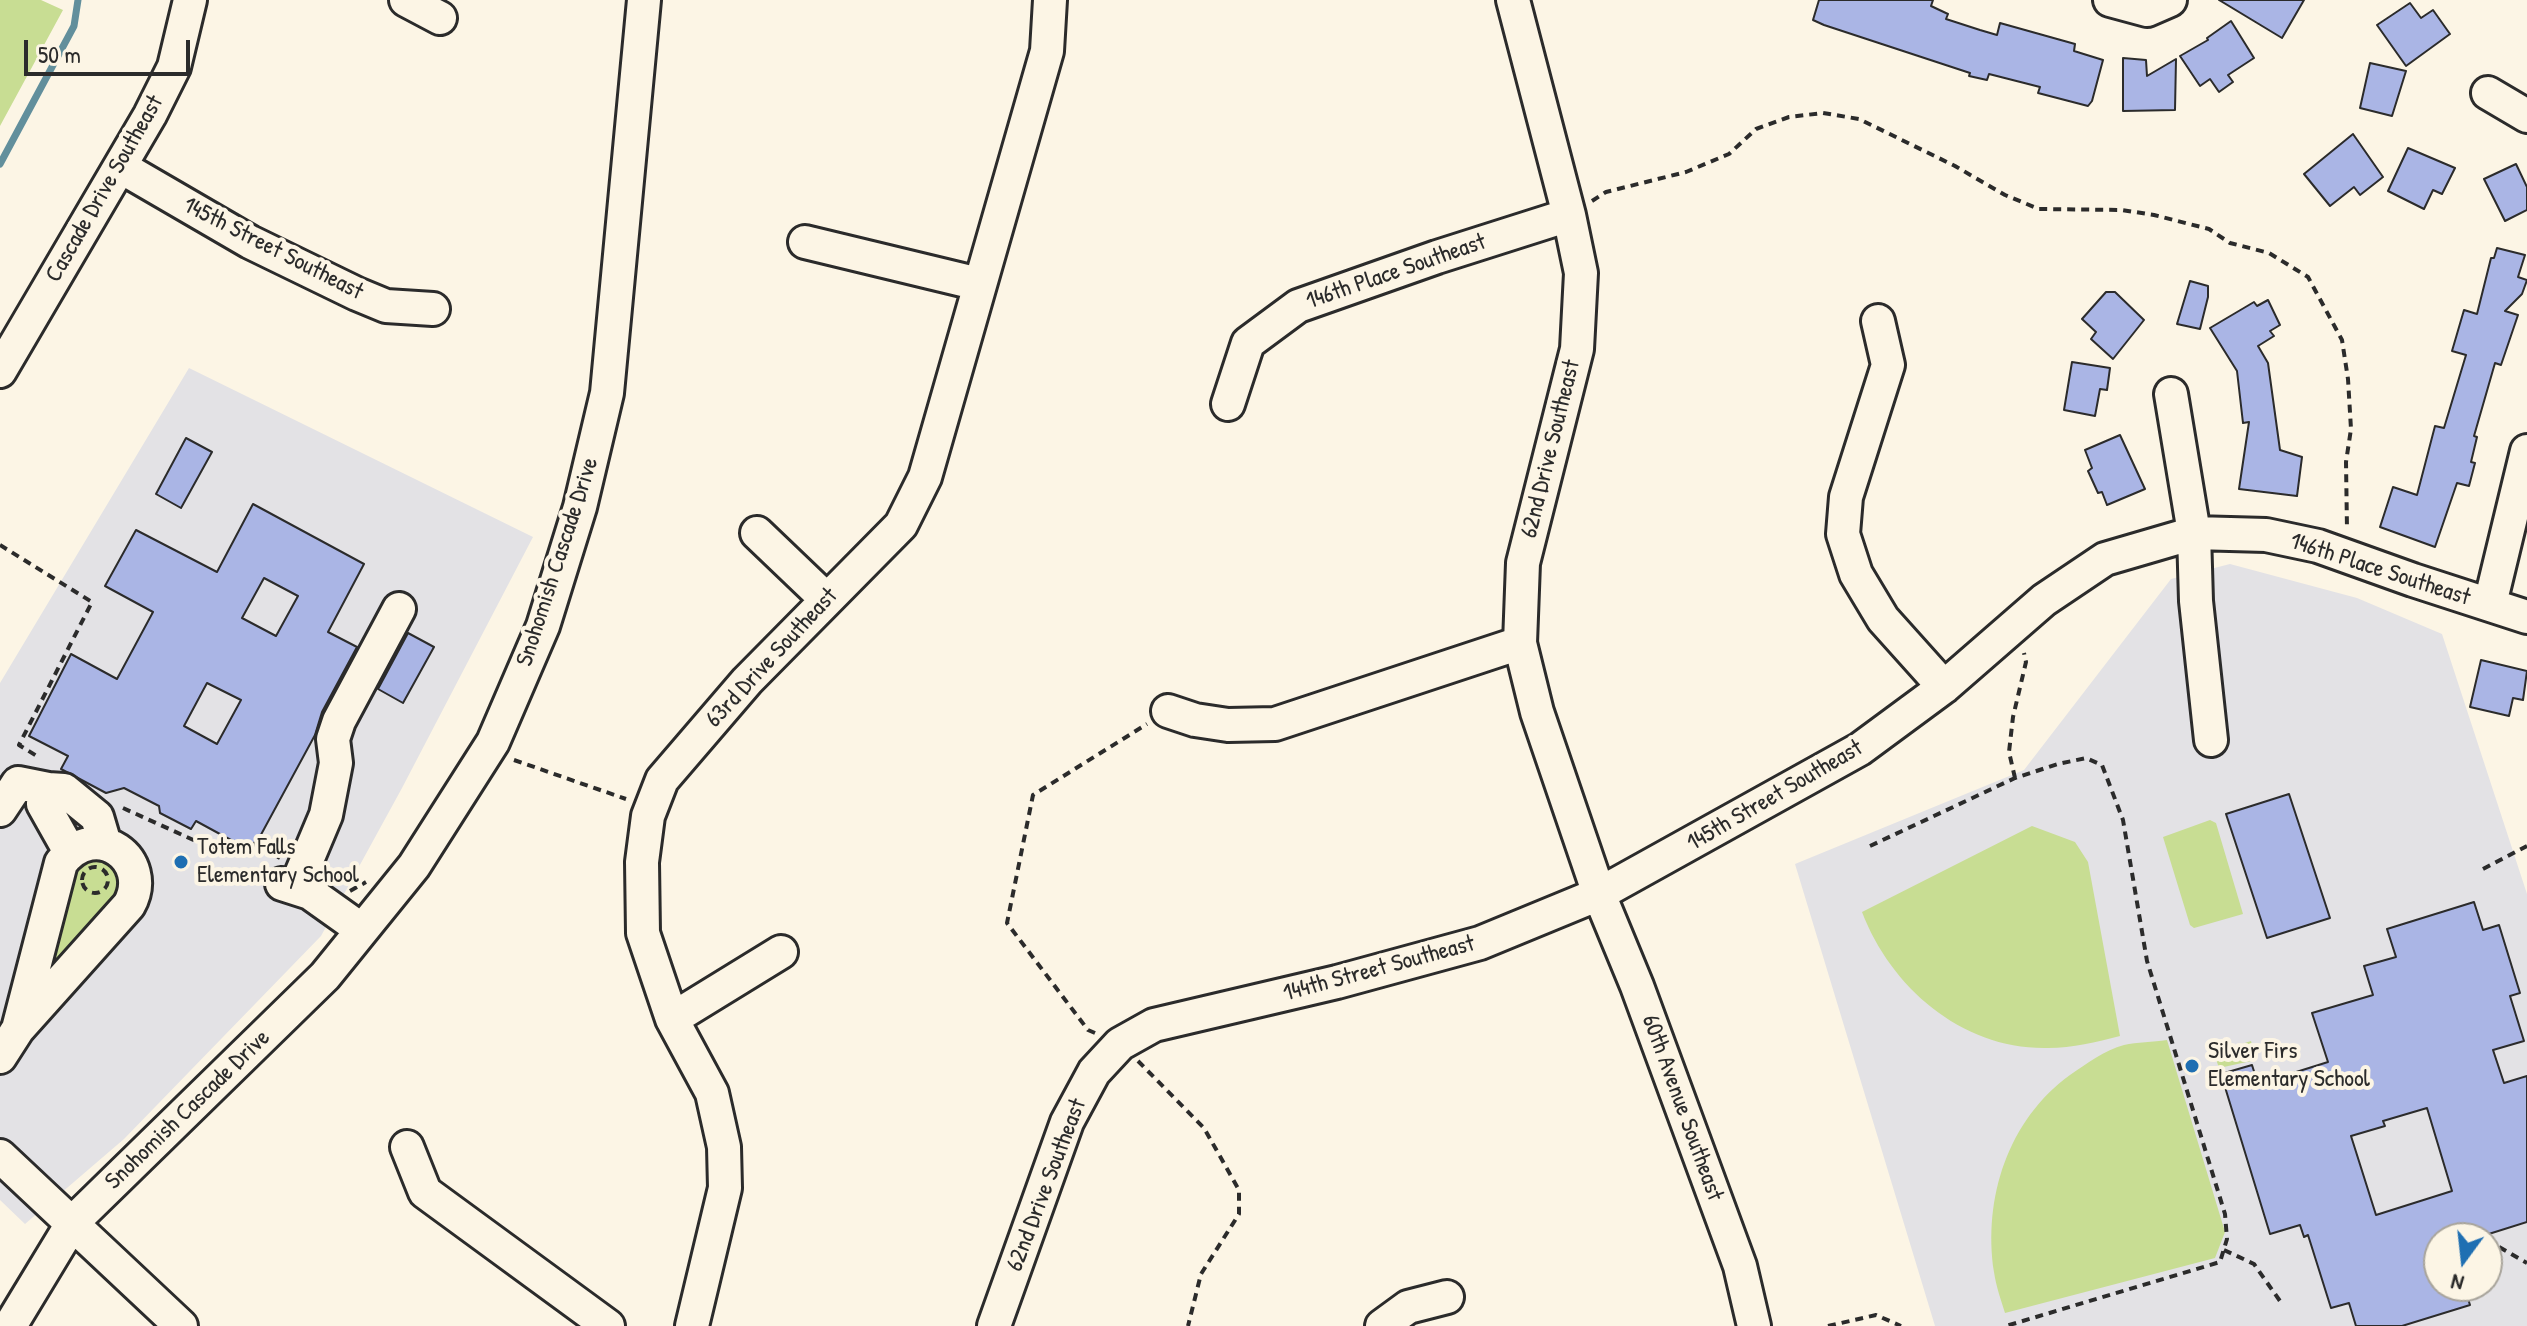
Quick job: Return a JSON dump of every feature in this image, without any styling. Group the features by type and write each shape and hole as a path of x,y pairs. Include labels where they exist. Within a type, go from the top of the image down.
{"street":[{"name":"Cascade Drive Southeast","path":"0,371 121,167 174,67 190,0"},
{"path":"406,0 440,18"},
{"name":"Snohomish Cascade Drive","path":"10,1326 73,1222 325,976 414,866 487,751 543,626 580,507 607,393 644,0"},
{"name":"63rd Drive Southeast","path":"692,1326 725,1188 724,1147 712,1093 672,1019 643,933 642,862 651,807 662,780 747,681 901,525 925,477 1047,51 1050,0"},
{"name":"62nd Drive Southeast","path":"1513,0 1581,273 1577,349 1523,563 1520,643 1537,712 1599,894"},
{"path":"2110,0 2147,10 2170,0"},
{"path":"2488,93 2527,116"},
{"name":"145th Street Southeast","path":"121,167 250,242 357,294 386,306 433,309"},
{"name":"146th Place Southeast","path":"1228,404 1248,343 1298,306 1569,215"},
{"path":"805,242 979,284"},
{"path":"1878,321 1888,365 1846,497 1843,534 1856,574 1883,619 1944,687"},
{"path":"2171,394 2194,533 2196,601 2211,740"},
{"path":"2490,604 2527,451"},
{"path":"757,533 826,599"},
{"name":"146th Place Southeast","path":"1944,687 2044,600 2105,559 2194,533 2266,535 2318,546 2527,617"},
{"path":"362,930 294,881 326,815 336,763 333,739 339,721 399,609"},
{"path":"1168,711 1195,720 1228,725 1275,724 1520,643"},
{"name":"145th Street Southeast","path":"1599,894 1860,749 1944,687"},
{"path":"0,810 18,783 45,775"},
{"path":"45,775 97,817 105,844"},
{"path":"45,775 43,804 70,852"},
{"path":"0,1057 18,1029 129,905 134,896 136,876 118,850 105,844 87,842 70,852 61,863 18,1029"},
{"name":"144th Street Southeast","path":"1154,1025 1337,982 1480,943 1599,894"},
{"name":"60th Avenue Southeast","path":"1599,894 1637,986 1740,1266 1754,1326"},
{"path":"672,1019 781,952"},
{"name":"62nd Drive Southeast","path":"994,1326 1067,1122 1094,1072 1120,1044 1154,1025"},
{"path":"407,1147 425,1192 608,1326"},
{"path":"0,1156 181,1326"},
{"path":"1382,1326 1408,1307 1447,1297"}],"path":[{"path":"1569,215 1606,192 1686,172 1729,154 1756,129 1789,117 1823,113 1859,119 1955,166 2005,195 2039,209 2122,210 2154,215 2209,229 2230,243 2269,253 2308,277 2342,340 2351,429 2346,462 2349,500 2346,556"},
{"path":"0,545 92,602 19,745 45,775"},
{"path":"2015,778 2009,752 2013,717 2026,662 2017,623"},
{"path":"1168,711 1033,795 1007,923 1088,1030 1120,1044 1204,1128 1239,1190 1239,1214 1201,1274 1188,1326"},
{"path":"487,751 651,807"},
{"path":"1870,846 2015,778 2086,758 2102,765 2123,820 2147,961 2225,1214 2227,1239 2220,1262 2006,1326"},
{"path":"111,803 222,853 255,845 294,881"},
{"path":"2483,869 2527,846"},
{"path":"95,868 106,873 108,881 98,893 87,890 83,882 87,871 95,868"},
{"path":"341,888 351,891 365,882 385,902"},
{"path":"2224,1250 2254,1264 2280,1301"},
{"path":"2503,1250 2527,1263"},
{"path":"1828,1326 1876,1315 1901,1326"}],"shaded area":[{"name":"Totem Falls Elementary School","path":"189,368 533,537 321,936 124,1139 25,1224 0,1200 0,683"},
{"name":"Silver Firs Elementary School","path":"2230,564 2357,598 2442,634 2527,894 2527,1326 1935,1326 1795,864 2024,770 2171,579"}],"green space":[{"path":"0,0 41,0 63,10 0,126"},
{"path":"2210,820 2216,823 2243,914 2194,928 2190,925 2163,837"},
{"path":"2032,826 2075,842 2088,862 2120,1036 2075,1046 2048,1048 2017,1046 1959,1026 1911,989 1891,966 1862,912"},
{"path":"89,856 115,865 121,881 117,894 52,963 72,870"},
{"path":"2167,1040 2225,1232 2215,1258 2005,1313 1994,1272 1993,1216 2005,1163 2030,1114 2048,1093 2070,1075 2110,1050 2124,1045"},
{"path":"2251,1041 2256,1060 2219,1068 2214,1053"}],"building":[{"path":"1819,0 1933,0 1931,6 1948,14 1946,19 1980,30 1997,35 2000,23 2075,44 2074,51 2103,60 2092,101 2088,106 2038,93 2040,87 1989,74 1987,80 1969,76 1970,73 1824,25 1813,20"},
{"path":"2219,0 2304,0 2282,38"},
{"path":"2410,3 2421,18 2433,10 2450,34 2406,66 2377,25"},
{"path":"2231,21 2254,58 2228,75 2233,82 2219,92 2210,79 2200,86 2180,56 2208,40"},
{"path":"2123,58 2146,60 2147,76 2176,59 2175,110 2123,111"},
{"path":"2370,63 2406,71 2392,116 2360,108"},
{"path":"2353,134 2383,177 2360,195 2354,187 2330,206 2304,174"},
{"path":"2408,148 2455,168 2442,194 2433,190 2424,209 2388,191"},
{"path":"2516,164 2527,187 2527,210 2505,221 2484,179"},
{"path":"2497,248 2525,255 2518,277 2527,280 2522,294 2505,311 2518,315 2501,365 2495,363 2474,436 2477,437 2471,462 2475,463 2469,486 2457,483 2435,547 2380,527 2393,487 2417,495 2435,426 2444,428 2466,355 2452,351 2464,310 2477,314 2491,258 2494,258"},
{"path":"2190,281 2208,286 2200,329 2177,324"},
{"path":"2106,292 2115,292 2144,320 2113,359 2091,339 2096,332 2082,319"},
{"path":"2268,300 2280,325 2270,331 2274,336 2258,346 2268,363 2280,450 2302,457 2297,496 2239,489 2249,422 2243,423 2237,371 2210,328 2254,302 2257,306"},
{"path":"2072,362 2110,368 2107,390 2100,389 2095,416 2064,410"},
{"path":"2120,435 2145,489 2107,505 2088,471 2092,468 2085,450"},
{"path":"186,438 212,452 181,508 156,494"},
{"path":"253,504 364,564 328,632 357,647 322,712 315,735 257,842 242,846 196,821 191,829 160,813 159,806 124,788 106,793 61,769 68,756 29,736 71,654 117,679 153,612 105,586 136,530 217,572","holes":["264,578 298,596 276,636 242,618","207,683 241,700 217,744 184,726"]},
{"path":"408,633 434,647 403,703 378,689"},
{"path":"2481,660 2527,671 2523,700 2513,698 2509,716 2470,707"},
{"path":"2289,794 2330,918 2267,938 2226,814"},
{"name":"Silver Firs Elementary School","path":"2474,902 2483,930 2499,925 2520,993 2510,996 2524,1041 2493,1050 2504,1083 2527,1076 2527,1222 2503,1230 2503,1222 2423,1222 2423,1302 2469,1302 2470,1305 2402,1326 2356,1326 2349,1303 2331,1308 2308,1235 2304,1237 2300,1225 2270,1234 2221,1074 2252,1065 2258,1084 2328,1062 2312,1013 2373,995 2364,966 2396,957 2387,929","holes":["2427,1108 2452,1191 2376,1215 2351,1136 2385,1126 2383,1121"]}],"waterway":[{"path":"0,164 74,26 78,0"}],"place":[{"name":"Totem Falls Elementary School","path":"181,862"},
{"name":"Silver Firs Elementary School","path":"2192,1066"}]}
